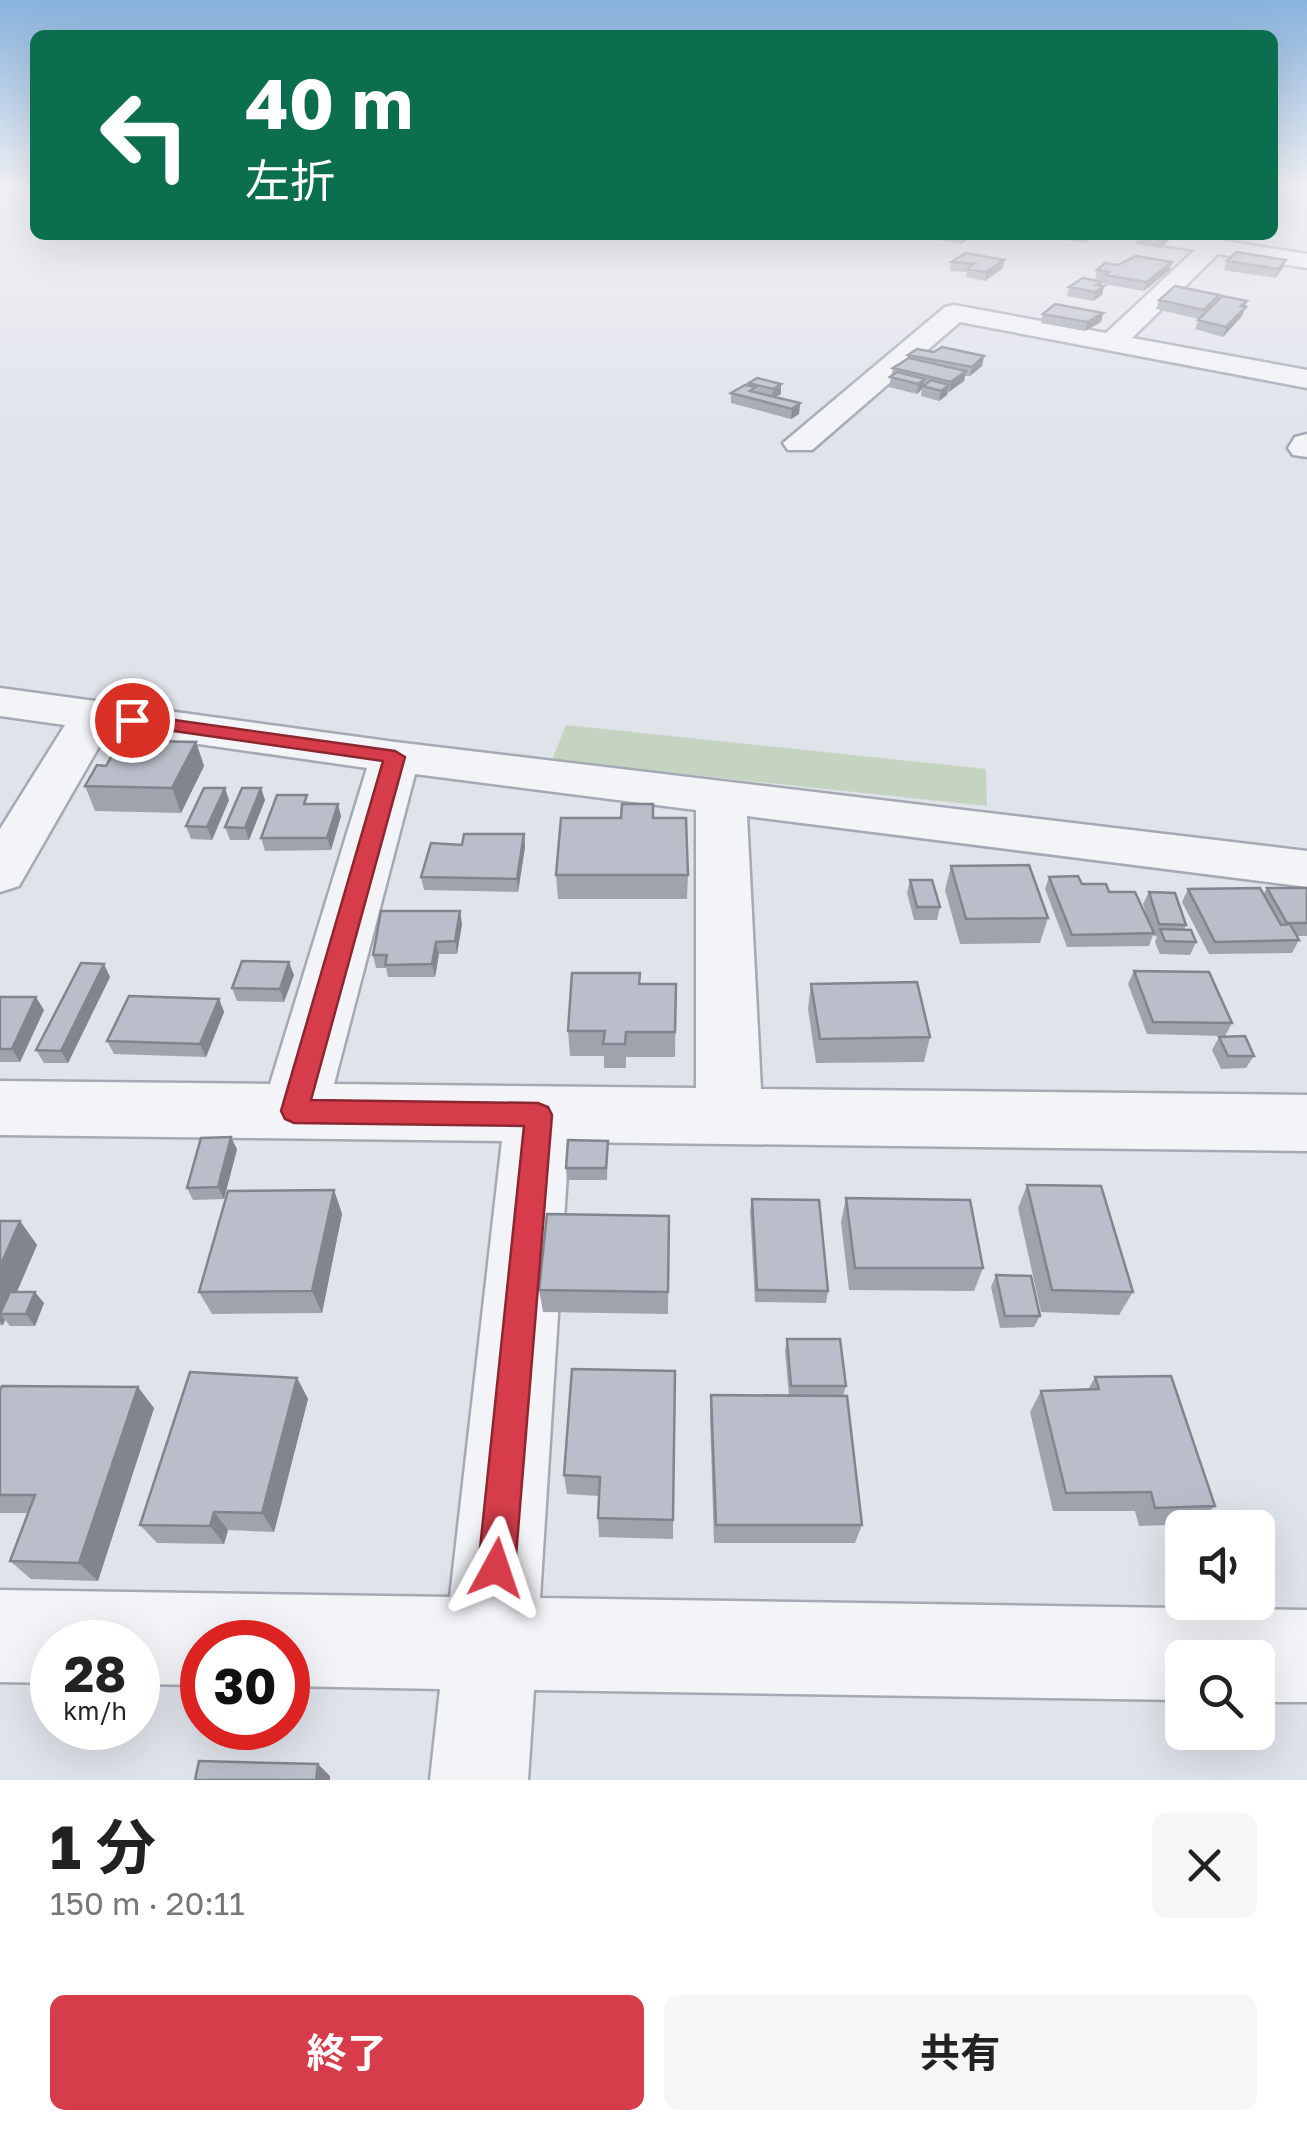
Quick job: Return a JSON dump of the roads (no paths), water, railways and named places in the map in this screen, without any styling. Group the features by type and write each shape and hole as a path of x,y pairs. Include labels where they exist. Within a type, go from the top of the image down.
{"street":[{"path":"1111,343 1188,270"},
{"path":"800,443 954,313 1307,379"},
{"path":"0,702 395,757 1307,868"},
{"path":"0,873 94,715"},
{"path":"294,1111 395,757"},
{"path":"721,797 729,1117"},
{"path":"0,1108 1307,1124"},
{"path":"479,1780 538,1115"},
{"path":"0,1636 1307,1656"}]}
